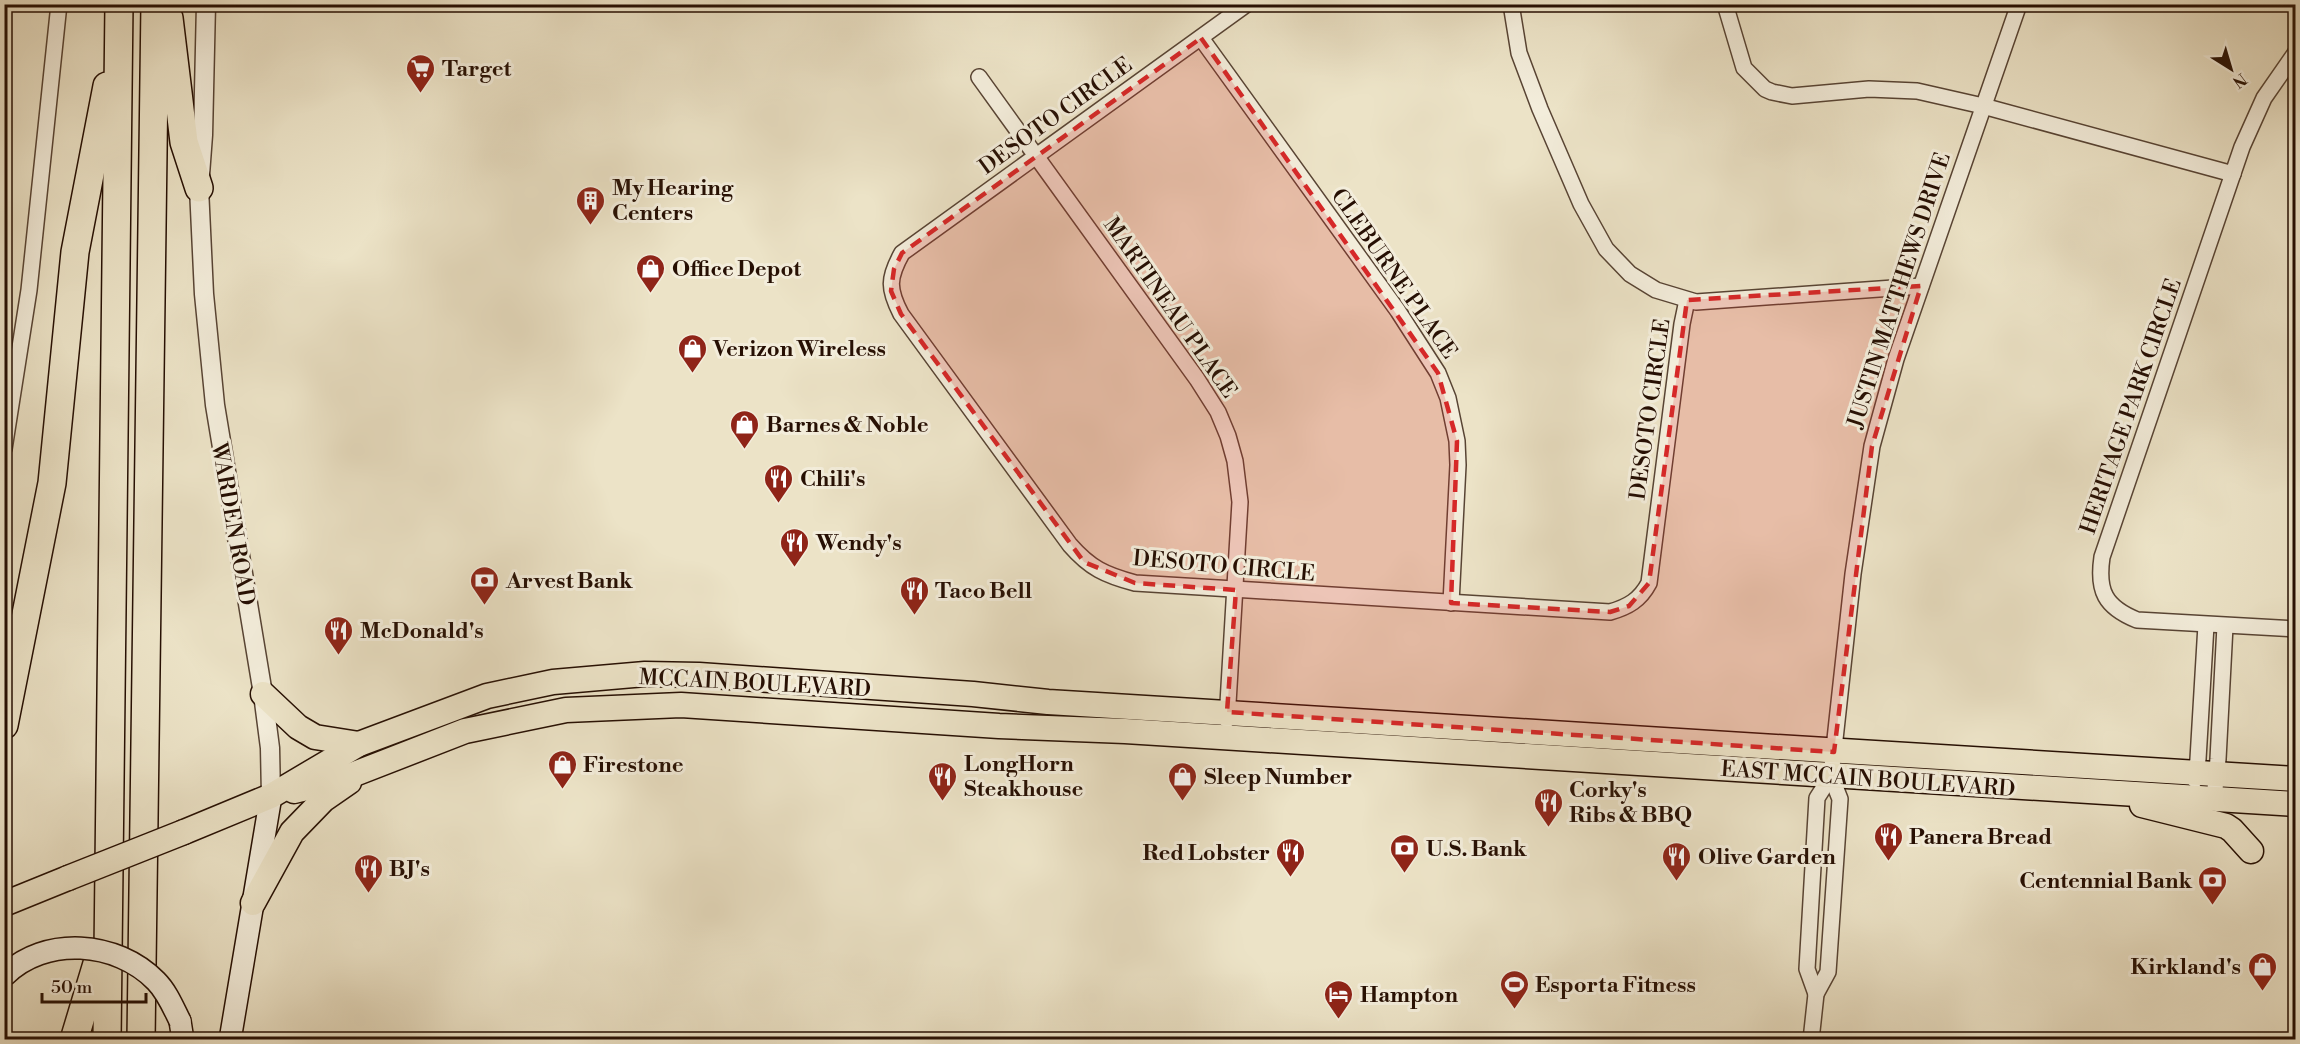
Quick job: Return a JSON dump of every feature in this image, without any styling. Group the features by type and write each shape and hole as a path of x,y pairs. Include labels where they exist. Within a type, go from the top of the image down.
{"highway":[{"path":"141,1040 155,4"},
{"path":"168,4 184,142 199,188"},
{"path":"4,725 52,483 75,252 119,14"},
{"path":"107,1040 119,14"},
{"path":"74,1040 108,924"}],"main road":[{"name":"MCCAIN BOULEVARD","path":"4,904 271,796 359,744 453,708 522,687 607,676 699,675 1048,702 1227,712"},
{"path":"263,694 298,727 315,737 359,744"},
{"name":"MCCAIN BOULEVARD","path":"271,796 339,780 465,731 566,710 640,705 681,705 1226,738"},
{"name":"EAST MCCAIN BOULEVARD","path":"1227,712 1834,752 1922,755 2295,779"},
{"name":"EAST MCCAIN BOULEVARD","path":"1226,738 2295,804"},
{"path":"253,903 292,832 323,800 362,772"},
{"path":"2103,792 2160,810 2226,826 2251,851"},
{"name":"WARDEN ROAD","path":"230,1040 271,796"},
{"path":"4,976 12,968 33,956 60,948 82,947 117,955 131,961 156,981 170,1001 182,1030"}],"street":[{"path":"4,449 29,290 59,4"},
{"name":"WARDEN ROAD","path":"206,4 204,124 199,188 204,294 215,405 263,694 270,748 271,796"},
{"name":"DESOTO CIRCLE","path":"1247,4 902,253 894,269 891,281 894,300 901,314 1084,562 1096,570 1135,583 1610,612 1629,606 1639,598 1648,583 1687,300"},
{"path":"1511,4 1520,53 1535,96 1596,234 1616,262 1630,274 1656,290 1687,300 1707,303 1921,286"},
{"path":"1725,4 1744,68 1759,84 1772,92 1792,96 1869,89 1917,91 1983,106 2233,174"},
{"name":"JUSTIN MATTHEWS DRIVE","path":"1831,776 1853,573 1872,446 1896,359 2019,4"},
{"name":"CLEBURNE PLACE","path":"1201,38 1398,311 1438,373 1448,398 1457,441 1458,476 1451,603"},
{"name":"HERITAGE PARK CIRCLE","path":"2295,52 2280,71 2252,122 2102,557 2099,576 2106,598 2122,614 2137,620 2295,629"},
{"name":"MARTINEAU PLACE","path":"979,77 1197,379 1218,412 1235,461 1240,502 1226,738"},
{"path":"2204,798 2206,625"},
{"path":"2206,774 2218,759 2225,626"},
{"path":"1816,994 1807,969 1817,798 1831,776"},
{"path":"1811,1040 1816,994 1828,972 1840,799 1831,776"}],"highlighted area":[{"path":"1201,38 1438,373 1457,441 1451,603 1610,612 1629,606 1649,583 1687,300 1921,286 1872,446 1834,752 1227,712 1236,590 1135,583 1084,562 901,314 891,291 894,269 902,253"}],"place":[{"name":"Target","path":"421,94"},
{"name":"My Hearing Centers","path":"591,226"},
{"name":"Office Depot","path":"651,294"},
{"name":"Verizon Wireless","path":"692,374"},
{"name":"Barnes & Noble","path":"745,450"},
{"name":"Chili's","path":"779,504"},
{"name":"Wendy's","path":"795,568"},
{"name":"Arvest Bank","path":"485,606"},
{"name":"Taco Bell","path":"914,616"},
{"name":"McDonald's","path":"339,656"},
{"name":"Firestone","path":"562,790"},
{"name":"LongHorn Steakhouse","path":"943,802"},
{"name":"Sleep Number","path":"1183,802"},
{"name":"Corky's Ribs & BBQ","path":"1548,828"},
{"name":"Panera Bread","path":"1888,862"},
{"name":"U.S. Bank","path":"1405,874"},
{"name":"Red Lobster","path":"1291,878"},
{"name":"Olive Garden","path":"1677,882"},
{"name":"BJ's","path":"368,894"},
{"name":"Centennial Bank","path":"2213,906"},
{"name":"Kirkland's","path":"2262,992"},
{"name":"Esporta Fitness","path":"1514,1010"},
{"name":"Hampton","path":"1339,1020"}]}
